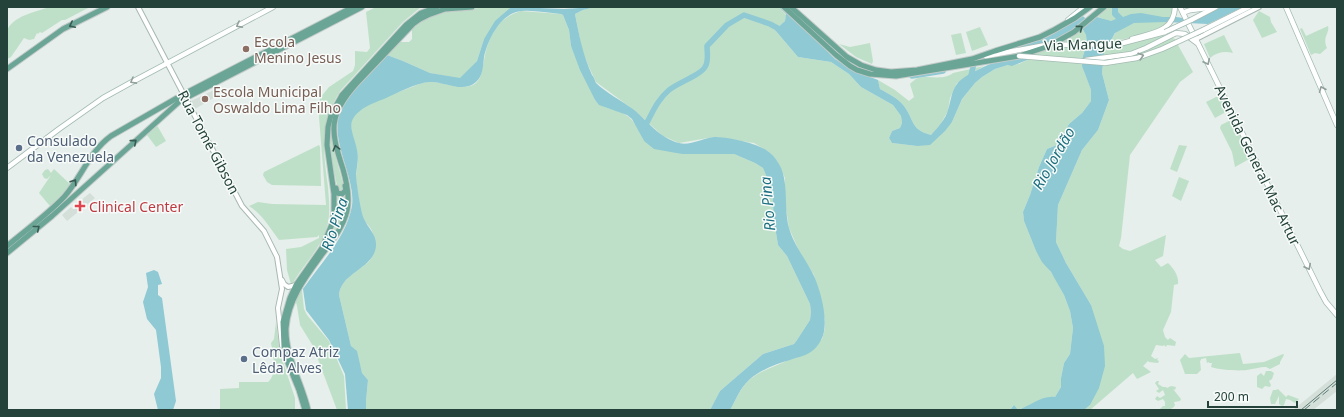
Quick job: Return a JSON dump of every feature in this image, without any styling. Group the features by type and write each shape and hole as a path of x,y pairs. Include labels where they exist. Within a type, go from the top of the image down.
{"main road":[{"path":"7,70 63,29 107,7"},
{"path":"7,168 103,98 273,7"},
{"path":"7,253 52,216 185,96 352,7"},
{"path":"7,246 63,198 93,153 104,140 121,129 185,96 362,7"},
{"path":"305,410 288,363 283,342 283,322 288,302 322,248 332,224 334,194 329,162 328,143 328,127 331,115 342,94 406,25 421,13 436,7"},
{"path":"308,410 305,397 291,360 286,337 286,328 290,308 299,284 334,239 345,217 348,195 347,187 336,148 333,127 337,110 348,93 411,26 420,19 436,12 472,7"},
{"path":"784,7 836,55 857,70 875,75 896,76 906,76 1019,56 1049,46 1074,32 1104,7"},
{"path":"791,7 841,53 854,62 876,70 891,72 908,71 972,59 1054,30 1084,9 1090,7"},
{"path":"1103,46 1163,29 1171,23 1175,7"},
{"name":"Avenida General Mac Artur","path":"1180,7 1320,291 1326,302 1337,315"},
{"path":"1184,14 1190,9 1210,7"},
{"name":"Via Mangue","path":"972,59 1046,45 1103,46 1153,37 1216,7"},
{"name":"Via Mangue","path":"1019,56 1084,60 1105,63 1137,58 1162,49 1249,7"},
{"path":"1286,7 1337,125"},
{"path":"1084,60 1132,54 1171,34 1180,32 1185,34 1199,46"},
{"path":"328,143 336,191 340,194 344,193 346,190 342,166"}],"street":[{"name":"Rua Tomé Gibson","path":"138,7 242,206 264,231 277,257 282,289 278,303 280,330 283,350 288,363"},
{"path":"1196,39 1259,7"},
{"path":"280,276 286,286 290,288 299,284"}],"shaded area":[{"name":"Escola Municipal Oswaldo Lima Filho","path":"214,90 217,96 195,109 191,101"},
{"name":"Clinical Center","path":"90,193 95,198 67,221 62,215 71,207 73,209 77,206 76,204"},
{"path":"1337,374 1337,391 1313,410 1293,410"}],"green space":[{"path":"49,7 90,7 65,20 62,20 42,33 37,33 34,39 29,40 24,38 11,57 7,59 6,34 10,26 25,15"},
{"path":"376,7 421,7 403,22 341,90 334,102 329,113 324,137 329,203 328,225 320,244 294,281 302,290 304,309 307,315 329,341 344,376 346,410 337,410 313,346 300,325 297,306 287,270 286,249 301,247 319,238 319,235 317,237 279,240 262,217 249,206 258,202 272,204 326,205 319,117 320,98 329,87 353,71 355,65 355,51 367,52 370,48 366,12"},
{"path":"514,7 510,8 484,39 477,61 460,79 430,73 387,55 400,42 409,42 412,39 412,29 421,21 432,16 455,10"},
{"path":"595,7 779,7 786,15 785,21 775,30 798,57 831,62 849,74 861,87 893,105 901,116 902,123 900,128 892,131 889,138 892,143 917,146 952,122 962,99 982,77 995,69 1008,65 1019,64 1027,60 1046,40 1072,25 1077,25 1082,28 1086,35 1087,44 1083,56 1084,71 1091,90 1091,101 1082,113 1069,124 1057,145 1047,149 1023,212 1024,221 1036,251 1055,278 1064,295 1070,311 1073,328 1070,354 1064,363 1061,387 1055,397 1038,401 1017,410 1014,405 1010,410 730,410 740,391 748,381 763,371 798,355 822,339 825,328 825,320 814,275 799,251 789,228 785,202 785,178 777,161 769,152 754,143 714,137 679,143 663,136 634,110 596,82 582,49 575,14"},
{"path":"1107,7 1173,7 1173,17 1165,27 1144,35 1110,42 1120,25 1098,17"},
{"path":"521,11 563,15 569,30 571,46 595,100 602,106 629,117 644,141 682,154 734,154 763,168 772,190 774,220 778,245 787,256 810,304 810,320 794,344 763,354 720,391 710,410 366,410 368,380 362,373 351,346 339,295 345,282 366,264 373,255 372,231 363,218 357,186 356,177 358,154 351,127 353,117 359,111 376,101 421,83 435,82 465,87 476,83 481,76 491,36 506,18"},
{"path":"1259,11 1270,17 1271,22 1277,32 1262,38 1253,20"},
{"path":"1328,26 1325,41 1327,48 1320,54 1315,53 1311,55 1300,29 1302,28 1306,36"},
{"path":"980,27 988,45 972,51 966,32"},
{"path":"961,33 966,53 956,55 951,35"},
{"path":"1165,35 1175,39 1193,72 1180,82 1130,155 1119,246 1130,251 1166,235 1163,256 1155,260 1161,267 1168,263 1178,278 1178,284 1174,285 1171,312 1163,330 1165,337 1168,340 1170,338 1176,342 1175,346 1167,345 1166,347 1164,345 1156,345 1151,356 1155,359 1158,358 1158,363 1148,361 1143,366 1151,372 1137,379 1133,373 1090,410 1084,410 1090,405 1091,305 1066,263 1056,242 1058,205 1082,150 1098,130 1109,100 1102,73 1104,53 1107,48 1117,47"},
{"path":"1224,35 1233,53 1221,52 1210,58 1204,44"},
{"path":"870,43 873,61 872,64 856,57 839,44 850,47"},
{"path":"984,66 957,83 950,98 948,111 940,125 931,135 924,133 916,127 902,103 880,89 878,80 895,90 909,101 914,97 910,84 917,78 945,77 953,73"},
{"path":"1220,95 1227,109 1224,113 1215,118 1206,102"},
{"path":"335,111 332,130 334,150 344,189 343,191 339,192 332,160 330,141 332,121"},
{"path":"1229,121 1234,123 1251,158 1235,167 1232,152 1220,128 1221,125"},
{"path":"157,126 166,141 156,147 147,135"},
{"path":"319,145 321,186 272,185 267,182 263,175 264,172"},
{"path":"1179,145 1187,146 1177,172 1170,169"},
{"path":"48,169 51,173 54,169 70,184 50,206 39,193 51,175 47,179 44,178 42,174"},
{"path":"1179,177 1189,181 1181,201 1172,196"},
{"path":"346,195 344,210 338,228 327,246 335,221 337,196 341,197"},
{"path":"276,322 280,353 295,398 295,410 220,410 220,389 239,388 239,382 268,382 271,378 274,369 274,359 271,343 274,339"},
{"path":"1240,353 1243,364 1264,362 1283,354 1284,355 1280,364 1270,369 1266,367 1243,370 1215,368 1211,367 1212,363 1207,363 1206,358 1201,359 1201,370 1197,374 1185,374 1180,360 1185,354 1189,358"},
{"path":"1266,371 1271,371 1274,373 1272,379 1269,381 1271,385 1270,387 1265,386 1262,389 1257,387 1257,376 1261,373 1264,376"},
{"path":"1159,381 1158,384 1163,387 1176,387 1175,390 1173,389 1181,399 1180,401 1174,402 1175,405 1171,409 1160,409 1165,406 1165,402 1163,399 1158,401 1155,399 1157,396 1160,398 1165,395 1163,390 1159,393 1156,391 1159,389 1155,383"},
{"path":"1278,389 1286,397 1288,395 1299,399 1295,403 1286,399 1284,405 1282,406 1279,404 1279,396 1275,404 1271,404 1270,398 1273,390"}],"water":[{"path":"595,7 575,14 586,60 596,83 599,86 633,109 654,129 672,141 683,144 714,137 743,141 758,146 769,152 781,169 784,178 789,228 794,241 814,276 819,290 824,308 824,333 818,345 811,352 779,363 753,376 738,394 730,410 710,410 720,391 763,354 794,344 810,320 810,304 787,256 778,245 774,220 772,190 763,168 734,154 682,154 654,149 644,141 632,119 627,115 599,105 595,100 580,70 571,46 569,30 563,15 536,11 522,11 508,16 502,21 492,35 484,57 480,77 476,82 465,87 435,82 418,84 366,107 354,117 352,121 352,131 358,153 356,174 360,204 364,219 375,238 376,246 374,254 370,260 345,281 341,287 339,295 351,346 357,351 362,373 368,380 366,410 348,410 345,374 329,340 306,310 303,289 339,239 349,218 352,206 349,177 338,135 338,119 340,111 358,85 387,55 430,73 460,78 477,61 484,39 495,21 510,8 564,9"},
{"name":"Rio Jordão","path":"779,7 783,7 835,59 857,72 878,80 880,89 902,103 916,127 924,133 931,135 945,117 953,90 965,77 1003,59 997,60 1009,50 1057,31 1077,20 1097,17 1111,21 1116,19 1112,15 1112,7 1118,7 1118,12 1123,17 1141,13 1163,17 1197,19 1221,7 1243,7 1208,24 1166,22 1134,23 1115,33 1104,53 1102,73 1109,100 1098,130 1082,150 1058,205 1056,242 1066,263 1091,305 1104,346 1105,366 1099,388 1090,405 1084,410 1018,410 1041,399 1055,397 1061,387 1064,363 1070,354 1073,328 1070,311 1064,295 1051,272 1042,262 1036,251 1024,221 1023,212 1047,149 1057,145 1069,124 1082,113 1091,101 1091,90 1082,66 1083,56 1087,44 1086,35 1082,28 1077,25 1072,25 1046,40 1027,60 1012,66 1008,65 995,69 982,77 962,99 952,122 945,131 930,145 917,146 892,143 889,138 892,131 900,128 902,123 901,116 893,105 861,87 849,74 831,62 798,57 775,30 785,21 786,14"},
{"path":"154,270 158,272 162,284 158,285 158,295 162,298 176,401 173,410 158,410 154,394 161,378 161,367 156,330 147,319 143,302 148,287 146,273"},
{"path":"1014,405 1018,410 1010,410"}],"waterway":[{"path":"645,126 658,103 669,90 703,70 708,57 707,46 727,25 744,15 770,24 781,30 783,29"},
{"path":"1038,45 1070,28 1081,18 1087,23"},
{"path":"984,60 1003,55"},
{"path":"970,80 974,63"},
{"path":"912,76 943,71"}],"tram line":[{"path":"1301,410 1337,380"}],"railway":[{"path":"1304,410 1337,383"}],"place":[{"name":"Escola Menino Jesus","path":"246,49"},
{"name":"Escola Municipal Oswaldo Lima Filho","path":"205,99"},
{"name":"Consulado da Venezuela","path":"19,148"},
{"name":"Clinical Center","path":"80,206"},
{"name":"Compaz Atriz Lêda Alves","path":"244,359"}],"water label":[{"name":"Rio Pina","path":"767,204"},
{"name":"Rio Pina","path":"334,224"}]}
